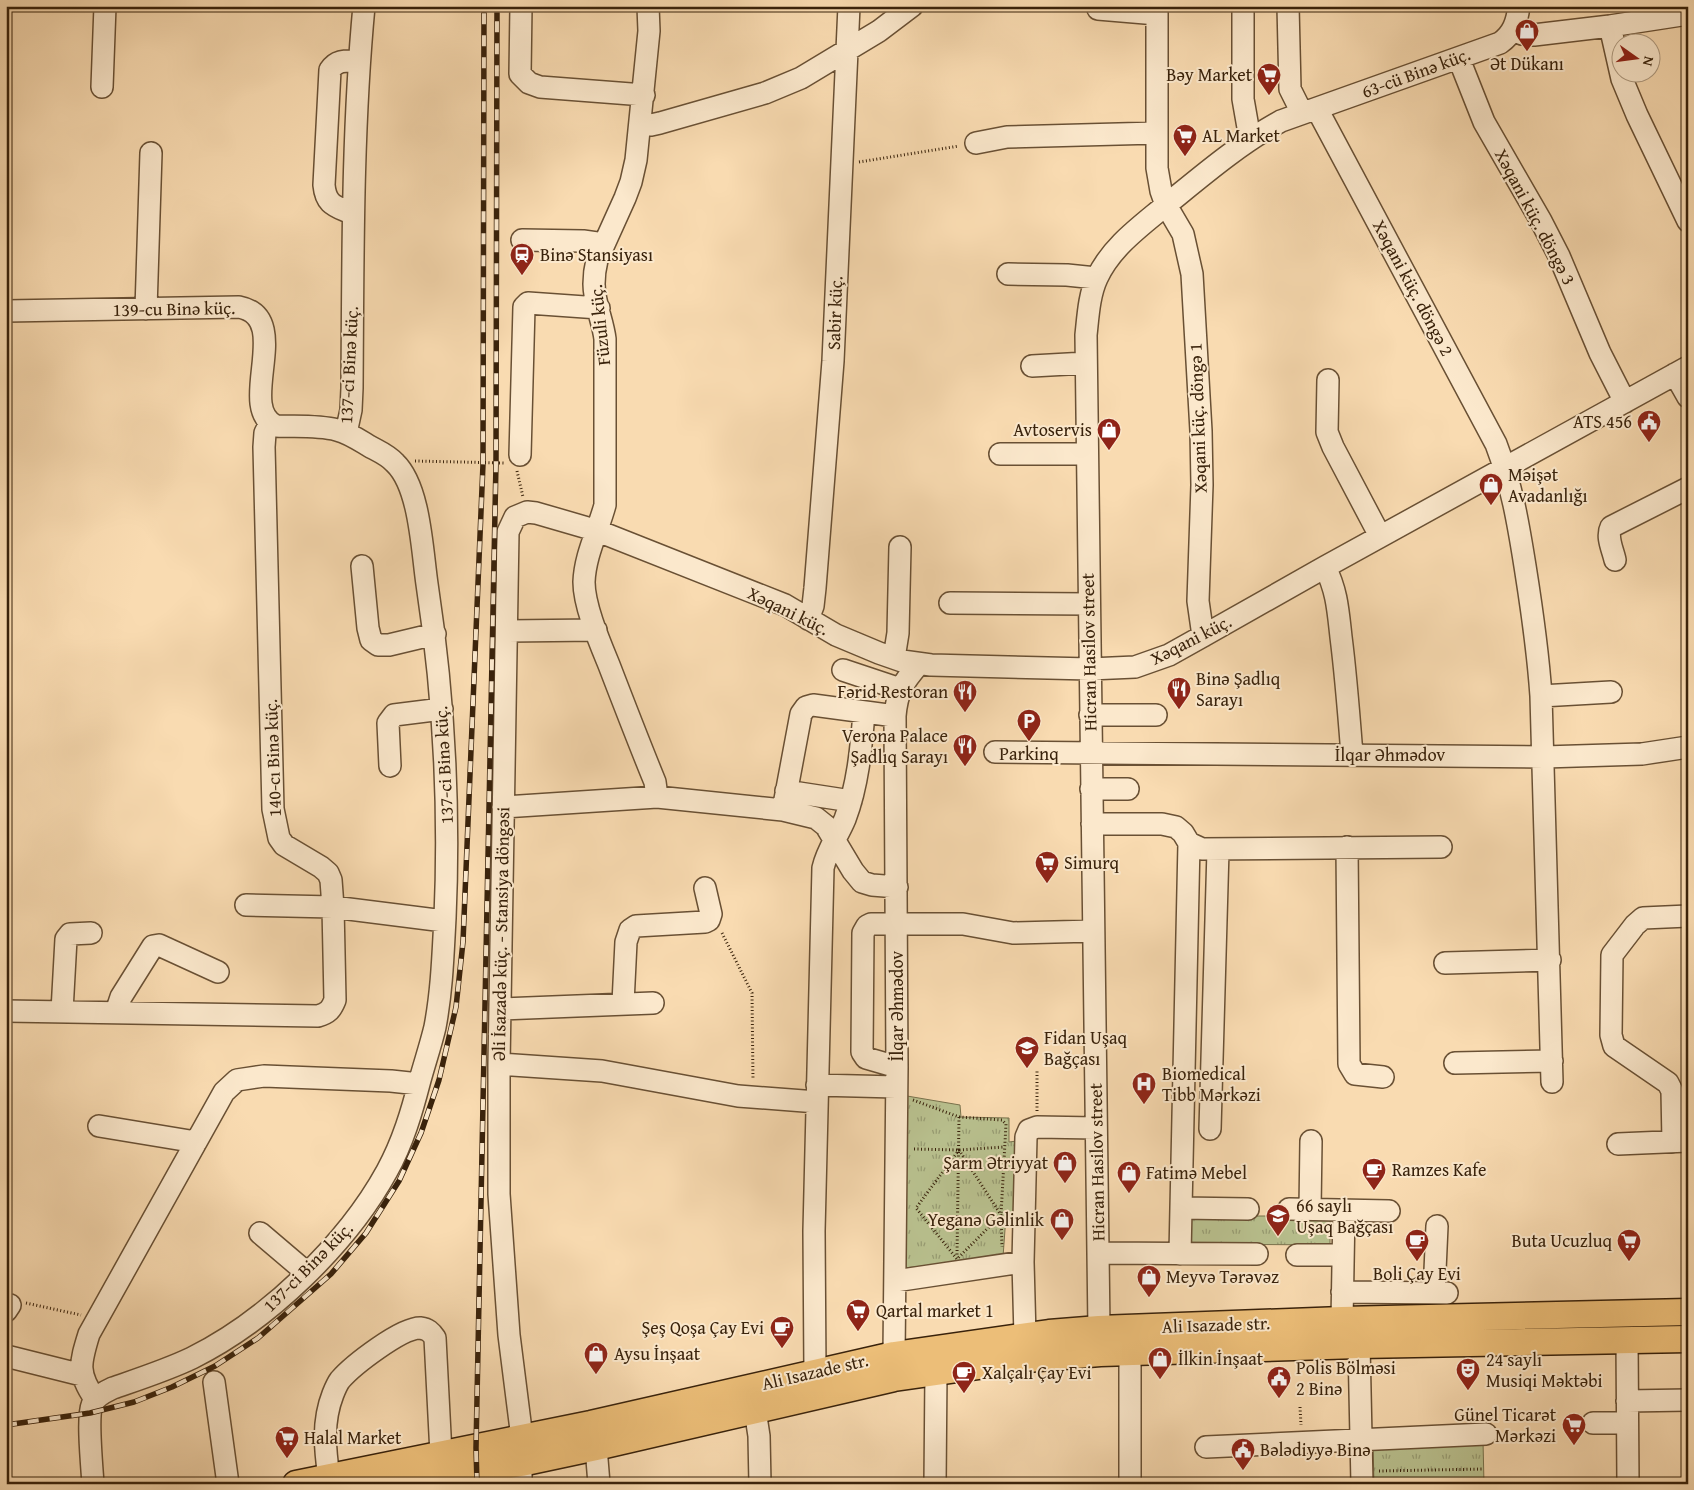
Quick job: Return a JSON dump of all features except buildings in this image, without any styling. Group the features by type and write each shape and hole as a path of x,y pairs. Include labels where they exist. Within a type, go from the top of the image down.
{"main road":[{"name":"Ali Isazade str.","path":"410,1483 596,1447 884,1380 1027,1360 1100,1341 1130,1352 1350,1333 1627,1313 1688,1312"},
{"path":"1627,1313 1627,1340"},
{"name":"Ali Isazade str.","path":"296,1484 441,1454 521,1462 591,1424 894,1355 1025,1336 1100,1341 1350,1333 1627,1340 1688,1339"}],"street":[{"path":"102,87 105,6"},
{"name":"137-ci Binə küç.","path":"95,1399 113,1388 191,1359 229,1338 259,1315 307,1273 349,1228 372,1197 399,1149 434,1028 442,977 447,877 446,757 435,634 416,509 406,477 396,463 388,457 346,433 351,410 352,388 353,214 359,61 364,6"},
{"path":"521,6 520,74 529,83 540,87 644,95"},
{"name":"Füzuli küç.","path":"648,6 649,31 636,160 631,182 597,260 595,272 594,286 605,339 605,505 598,531 589,551 584,583 596,630 655,782 657,797"},
{"name":"Sabir küç.","path":"808,619 813,606 815,588 833,361 849,6"},
{"path":"640,124 651,125 660,123 765,93 801,78 879,31 912,6"},
{"path":"1243,6 1242,98 1250,139"},
{"name":"Xəqani küç. döngə 2","path":"1288,6 1290,88 1309,111 1496,444 1515,504 1528,582 1537,643 1544,756 1552,1071 1455,1063"},
{"path":"1519,6 1513,30 1522,34 1610,26 1688,14 1686,6"},
{"path":"1098,9 1157,10 1156,133 1158,178 1166,205"},
{"path":"1610,26 1622,79 1636,115 1688,221"},
{"name":"63-cü Binə küç.","path":"1166,205 1250,139 1281,121 1500,43 1513,30"},
{"name":"Xəqani küç. döngə 3","path":"1459,59 1484,122 1559,256 1600,353 1625,402"},
{"path":"353,214 328,201 325,196 324,185 330,70 338,61 359,61"},
{"path":"976,143 1007,136 1156,133"},
{"path":"146,309 151,153"},
{"name":"Hicran Hasilov street","path":"1100,1341 1090,715 1086,363 1088,313 1096,278 1111,256 1124,241 1166,205"},
{"name":"Xəqani küç. döngə 1","path":"1166,205 1183,234 1192,274 1201,431 1202,485 1198,601 1203,636"},
{"path":"522,240 584,241 604,244"},
{"path":"1008,274 1067,274 1096,278"},
{"path":"514,462 524,307 528,303 598,308"},
{"name":"139-cu Binə küç.","path":"6,311 239,307 249,309 257,315 262,323 264,333 261,389 263,412 270,423"},
{"path":"1032,366 1086,363"},
{"path":"1682,370 1688,397"},
{"name":"Xəqani küç.","path":"598,531 784,605 836,635 894,658 919,664 1090,669 1135,667 1169,655 1380,536 1682,370"},
{"path":"1328,380 1327,432 1380,536"},
{"path":"270,423 276,426 324,428 346,433"},
{"name":"140-cı Binə küç.","path":"6,1011 318,1016 327,1013 332,1008 335,1000 331,880 328,873 284,845 279,838 273,809 264,448 265,433 270,423"},
{"path":"1000,454 1087,454"},
{"path":"1615,560 1610,541 1609,532 1611,527 1688,488"},
{"path":"526,512 536,513 598,531"},
{"name":"Əli İsazadə küç. - Stansiya döngəsi","path":"521,1462 502,1246 499,1175 499,1064 508,532 515,517 526,512"},
{"path":"894,658 898,633 900,547"},
{"path":"362,566 368,628 371,640 378,645 389,646 435,634"},
{"path":"1325,567 1333,583 1336,595 1352,755"},
{"path":"950,603 1089,604"},
{"path":"507,631 596,630"},
{"name":"İlqar Əhmədov","path":"894,1355 897,1083 895,716 900,689 906,678 919,664"},
{"path":"843,670 900,689"},
{"path":"1541,696 1611,692"},
{"path":"785,800 801,714 806,708 813,705 895,716"},
{"path":"390,766 388,723 394,715 442,709"},
{"path":"815,1372 814,1269 822,868 850,801 860,757 864,713"},
{"path":"1090,715 1156,715"},
{"name":"İlqar Əhmədov","path":"996,752 1544,756 1642,754 1688,747"},
{"path":"860,757 895,757"},
{"path":"1091,789 1128,789"},
{"path":"502,807 657,797 850,801"},
{"path":"785,800 826,826 853,871 862,882 872,885 897,887"},
{"path":"1092,824 1162,824 1176,827 1183,833 1189,843 1180,1254"},
{"path":"1189,843 1202,849 1218,850 1441,847"},
{"path":"1347,847 1349,1064 1356,1074 1383,1077"},
{"path":"1210,1129 1218,850"},
{"path":"623,1003 626,942 630,930 636,926 705,922 710,920 711,914 704,888"},
{"path":"246,905 333,908 444,921"},
{"path":"1618,1144 1680,1141 1672,1091 1668,1083 1614,1046 1611,1035 1612,955 1634,925 1642,918 1688,916"},
{"path":"897,1083 866,1058 862,1052 863,933 867,926 871,924 963,924 1013,933 1093,931"},
{"path":"62,1011 66,938 70,934 91,933"},
{"path":"116,1012 121,997 153,946 159,945 218,972"},
{"path":"1445,964 1550,960"},
{"path":"500,1009 653,1003"},
{"path":"499,1064 602,1071 754,1098 817,1094 897,1083"},
{"path":"93,1484 90,1413 95,1399 86,1387 82,1375 84,1350 89,1334 224,1092 236,1080 264,1076 391,1081 419,1084"},
{"path":"99,1126 196,1142"},
{"path":"1025,1336 1023,1262 1026,1137 1029,1130 1037,1126 1096,1128"},
{"path":"1310,1209 1311,1141"},
{"path":"1181,1208 1248,1209"},
{"path":"1289,1209 1389,1211"},
{"path":"1344,1210 1342,1292 1350,1333 1361,1440 1368,1478"},
{"path":"1342,1292 1440,1293 1437,1226"},
{"path":"260,1233 307,1273"},
{"path":"1098,1253 1257,1254"},
{"path":"1297,1255 1342,1255"},
{"path":"894,1281 956,1266 1002,1265 1023,1262"},
{"path":"329,1478 325,1442 326,1418 333,1393 340,1381 375,1349 414,1329 422,1328 431,1331 435,1338 441,1454"},
{"path":"1627,1340 1628,1484"},
{"path":"1130,1352 1130,1484"},
{"path":"6,1356 82,1375"},
{"path":"935,1484 936,1372"},
{"path":"214,1382 228,1484"},
{"path":"1627,1401 1688,1400"},
{"path":"755,1410 760,1484"},
{"path":"1593,1424 1627,1423"},
{"path":"1206,1447 1486,1434"},
{"path":"596,1447 599,1484"}],"path":[{"path":"842,165 976,143"},
{"path":"396,463 421,460 514,462 526,512"},
{"path":"710,920 718,925 752,993 754,1098"},
{"path":"1037,1126 1038,1070"},
{"path":"897,1083 959,1117 1005,1122 1001,1215 1002,1265"},
{"path":"956,1266 959,1117"},
{"path":"911,1149 959,1150 1004,1147"},
{"path":"959,1150 1001,1215"},
{"path":"956,1266 916,1208 959,1150"},
{"path":"956,1266 1001,1215"},
{"path":"8,1308 20,1301 84,1316 95,1321"},
{"path":"1368,1478 1484,1469"}],"green space":[{"path":"907,1096 960,1105 961,1117 1009,1118 1009,1142 1017,1141 1019,1214 1006,1216 1003,1257 904,1268"},
{"path":"1188,1216 1330,1216 1330,1245 1187,1244"},
{"path":"1483,1441 1484,1484 1374,1484 1373,1444"}],"railway":[{"path":"6,1425 90,1413 134,1402 172,1387 215,1366 258,1338 331,1274 366,1233 399,1181 421,1133 439,1080 456,1007 463,942 483,464 484,6"},
{"path":"477,1484 476,1448 496,463 497,6"}],"place":[{"name":"Ət Dükanı","path":"1527,52"},
{"name":"Bəy Market","path":"1269,96"},
{"name":"AL Market","path":"1185,157"},
{"name":"Binǝ Stansiyası","path":"522,276"},
{"name":"ATS 456","path":"1649,443"},
{"name":"Avtoservis","path":"1109,451"},
{"name":"Məişət Avadanlığı","path":"1491,506"},
{"name":"Binə Şadlıq Sarayı","path":"1179,710"},
{"name":"Fərid Restoran","path":"965,713"},
{"name":"Parkinq","path":"1029,742"},
{"name":"Verona Palace Şadlıq Sarayı","path":"965,767"},
{"name":"Simurq","path":"1047,884"},
{"name":"Fidan Uşaq Bağçası","path":"1027,1069"},
{"name":"Biomedical Tibb Mərkəzi","path":"1144,1105"},
{"name":"Şarm Ətriyyat","path":"1065,1184"},
{"name":"Ramzes Kafe","path":"1374,1191"},
{"name":"Fatimə Mebel","path":"1129,1194"},
{"name":"66 saylı Uşaq Bağçası","path":"1278,1237"},
{"name":"Yeganə Gəlinlik","path":"1062,1241"},
{"name":"Boli Çay Evi","path":"1417,1262"},
{"name":"Buta Ucuzluq","path":"1629,1262"},
{"name":"Meyvə Tərəvəz","path":"1149,1298"},
{"name":"Qartal market 1","path":"858,1332"},
{"name":"Şeş Qoşa Çay Evi","path":"782,1349"},
{"name":"Aysu İnşaat","path":"596,1375"},
{"name":"İlkin İnşaat","path":"1160,1380"},
{"name":"24 saylı Musiqi Məktəbi","path":"1468,1391"},
{"name":"Xalçalı Çay Evi","path":"964,1394"},
{"name":"Polis Bölməsi 2 Binə","path":"1279,1399"},
{"name":"Günel Ticarət Mərkəzi","path":"1574,1446"},
{"name":"Halal Market","path":"287,1459"},
{"name":"Bələdiyyə Binə","path":"1243,1471"}]}
